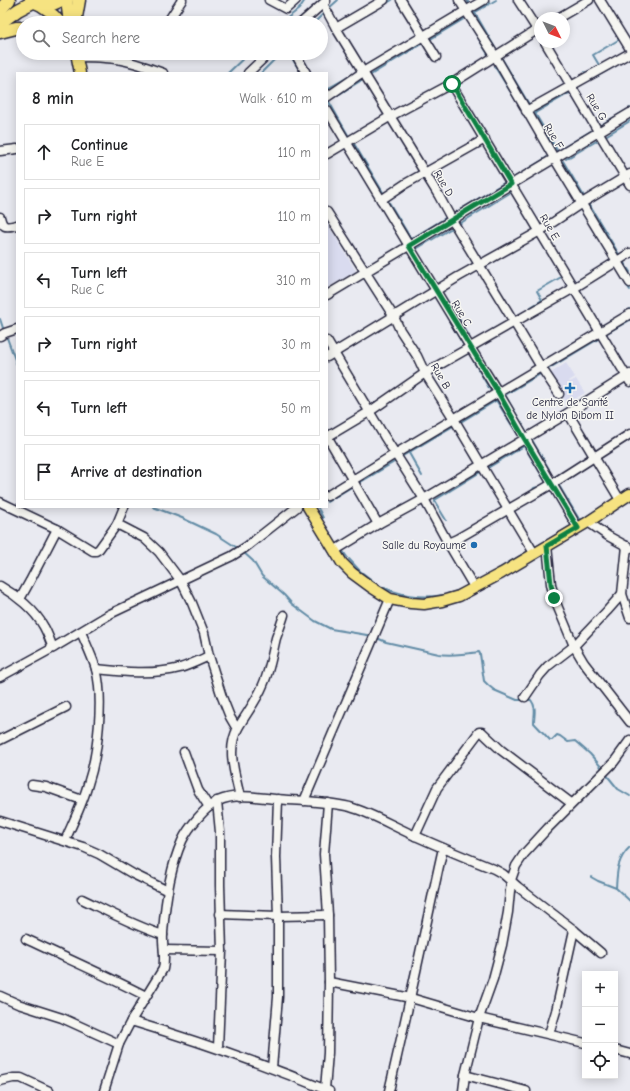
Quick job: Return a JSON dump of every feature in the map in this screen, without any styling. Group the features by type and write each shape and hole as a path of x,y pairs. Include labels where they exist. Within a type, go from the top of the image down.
{"highway":[{"path":"0,10 9,0"},
{"path":"0,23 18,10 34,2 45,5 61,0"},
{"path":"76,16 79,0"},
{"path":"0,32 16,28"}],"main road":[{"path":"68,0 68,16"},
{"path":"34,2 55,16"},
{"path":"77,60 80,72"},
{"path":"310,508 334,551 342,563 352,573 390,599 424,604 459,596 502,573 578,528 630,494"}],"street":[{"path":"172,16 182,0"},
{"path":"269,0 286,8 296,0"},
{"path":"336,28 384,0"},
{"path":"401,0 436,57"},
{"name":"Rue F","path":"459,0 495,56 526,111 630,283"},
{"path":"328,96 363,72 484,0"},
{"path":"518,0 534,24"},
{"path":"568,12 589,0"},
{"path":"526,111 630,51 600,0"},
{"path":"309,16 325,2"},
{"name":"Rue D","path":"325,2 336,28 391,116 541,368 559,394"},
{"path":"328,153 391,116 452,84 495,56 534,34"},
{"name":"Rue G","path":"549,48 599,132 628,175 630,185"},
{"path":"121,60 142,65 160,72"},
{"path":"249,72 262,60"},
{"path":"299,60 305,72"},
{"name":"Rue E","path":"452,84 511,184 629,377"},
{"name":"Rue C","path":"328,112 498,392 578,528"},
{"path":"328,294 630,113"},
{"path":"381,200 405,184 485,139"},
{"path":"0,151 16,149"},
{"path":"331,355 436,290 540,231 582,202 628,175"},
{"name":"Rue B","path":"328,214 394,316 400,330 417,356 425,373 534,553"},
{"path":"0,217 3,226 7,227 16,224"},
{"path":"328,436 368,412 425,373 574,288 630,253"},
{"path":"328,495 630,314"},
{"path":"3,334 16,329"},
{"path":"328,344 331,355 424,499 474,587"},
{"path":"334,551 629,377"},
{"path":"568,413 620,500"},
{"path":"448,543 552,484 630,434"},
{"path":"328,439 378,524"},
{"path":"0,502 57,529 90,550 96,551 117,524 124,508"},
{"path":"0,677 54,648 110,614 232,556 246,547 296,508"},
{"path":"588,522 608,536 628,547 622,594 630,618"},
{"path":"117,524 144,538 159,552 181,581 204,633 209,656 222,697 230,717 237,729"},
{"path":"20,599 57,529"},
{"path":"547,546 554,598 574,646 584,663 630,722"},
{"path":"0,586 20,599 35,614 44,626 54,648"},
{"path":"525,697 540,674 574,646 622,594"},
{"path":"304,801 390,599"},
{"path":"240,797 231,751 232,740 262,687 270,667 276,639 284,615"},
{"path":"65,841 88,784 98,734 98,680 96,669 88,647 80,632"},
{"path":"96,669 131,672 160,671 181,668 209,656"},
{"path":"0,740 66,707"},
{"path":"415,836 437,788 479,732 482,732 501,750 571,803"},
{"path":"463,1091 465,1075 480,1018 502,945 508,912 510,880 516,866 524,854 571,803 614,762 630,740"},
{"path":"184,752 198,790 209,807"},
{"path":"32,785 82,800"},
{"path":"104,1091 119,1044 131,1021 163,969 165,960 163,935 168,891 178,852 191,826 209,807 217,801 240,797 304,801 350,807 368,813 415,836 503,874 601,953"},
{"path":"272,1068 278,997 276,857 278,799"},
{"path":"217,801 220,832 220,914 222,951 218,1048"},
{"path":"131,1021 218,1048 327,1090 328,915 324,854 328,803"},
{"path":"0,822 83,847 168,891"},
{"path":"389,1091 411,998 417,964 443,848"},
{"path":"82,899 145,929 163,935"},
{"path":"220,914 278,916 328,915"},
{"path":"549,1034 556,1011 574,930"},
{"path":"26,939 146,996"},
{"path":"164,950 222,951"},
{"path":"328,982 411,998 480,1018 582,1042"},
{"path":"0,996 18,1004 62,1018 119,1044"},
{"path":"618,1051 630,1054"},
{"path":"465,1075 526,1091"},
{"path":"0,1081 21,1078 49,1091"}],"shaded area":[{"path":"328,225 356,271 328,287"},
{"name":"Centre de Santé de Nylon Dibom II","path":"566,363 575,377 569,381 570,382 576,379 585,393 576,398 578,402 569,407 550,374"}],"waterway":[{"path":"290,16 299,9 305,0"},
{"path":"328,9 338,0"},
{"path":"360,19 392,0"},
{"path":"467,0 469,4 471,3"},
{"path":"474,13 496,0"},
{"path":"321,16 325,12"},
{"path":"475,13 498,53"},
{"path":"429,40 467,17"},
{"path":"471,26 489,56"},
{"path":"585,72 586,73 599,65 593,55 620,39"},
{"path":"369,76 423,43"},
{"path":"501,57 530,106"},
{"path":"229,72 242,60"},
{"path":"262,72 274,60"},
{"path":"293,60 300,72"},
{"path":"303,60 310,72"},
{"path":"470,67 477,63"},
{"path":"596,77 617,65"},
{"path":"495,67 522,110"},
{"path":"328,88 357,72"},
{"path":"333,98 365,78"},
{"path":"535,113 573,91"},
{"path":"328,100 348,135"},
{"path":"599,126 630,108"},
{"path":"533,110 558,152"},
{"path":"607,135 630,121"},
{"path":"558,151 594,129"},
{"path":"566,159 600,139"},
{"path":"353,142 384,194"},
{"path":"515,177 549,156"},
{"path":"563,161 585,198"},
{"path":"453,214 507,181"},
{"path":"459,224 513,191"},
{"path":"387,199 411,239"},
{"path":"587,201 620,256"},
{"path":"411,239 447,217"},
{"path":"416,249 452,228"},
{"path":"622,260 630,272"},
{"path":"531,307 542,300 537,291 563,276"},
{"path":"626,284 630,290"},
{"path":"544,310 555,303"},
{"path":"604,325 630,309"},
{"path":"456,314 469,336"},
{"path":"0,319 4,331"},
{"path":"607,333 630,320"},
{"path":"450,322 464,346"},
{"path":"577,341 595,330"},
{"path":"6,335 16,362"},
{"path":"548,369 600,338"},
{"path":"458,350 464,346"},
{"path":"470,355 492,393"},
{"path":"436,362 446,357"},
{"path":"505,395 542,373"},
{"path":"505,395 528,434"},
{"path":"569,407 587,396"},
{"path":"496,400 520,438"},
{"path":"459,423 497,400"},
{"path":"401,457 455,425"},
{"path":"532,440 549,469"},
{"path":"524,446 547,484"},
{"path":"486,469 524,446"},
{"path":"409,453 422,476"},
{"path":"359,483 396,461"},
{"path":"446,520 435,500 482,471"},
{"path":"558,484 579,519 581,519"},
{"path":"328,501 353,486"},
{"path":"531,492 534,488 542,486"},
{"path":"550,488 571,525"},
{"path":"156,508 182,518 216,534 239,549"},
{"path":"319,510 323,518"},
{"path":"534,548 572,525"},
{"path":"342,550 347,557"},
{"path":"498,569 530,550"},
{"path":"242,551 253,561 262,576 292,604 315,621 331,629 373,636"},
{"path":"349,559 360,571 373,581"},
{"path":"378,585 401,594 426,597 443,595"},
{"path":"447,594 461,590"},
{"path":"377,638 386,642 444,655 479,652 484,681 488,685 494,690 517,700 531,700 535,708 534,723 550,740 557,735 568,742 575,741 590,754 603,769"},
{"path":"605,773 618,789 630,796"},
{"path":"616,888 617,871 620,861 622,856 630,847"},
{"path":"591,877 616,888 630,901"}],"place":[{"name":"Centre de Santé de Nylon Dibom II","path":"570,388"},
{"name":"Salle du Royaume","path":"474,545"}],"route":[{"path":"452,84 511,184 409,246 498,392 578,528 547,546 554,598"}]}
